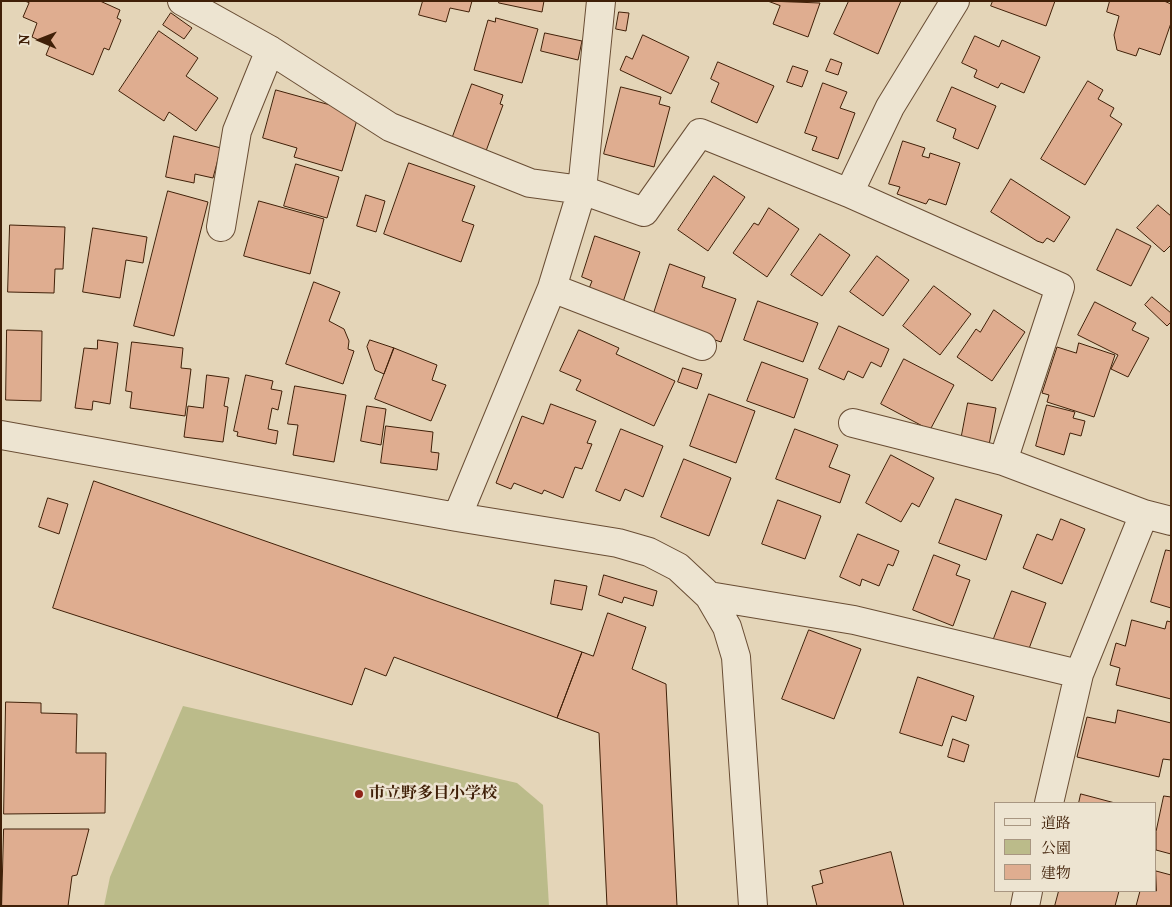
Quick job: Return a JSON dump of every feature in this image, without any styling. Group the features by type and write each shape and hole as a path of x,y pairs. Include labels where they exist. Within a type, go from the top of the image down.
{"street":[{"path":"182,1 270,50 390,127 530,183 582,190 644,212 700,133 849,193 1060,287 1002,461"},
{"path":"457,517 552,288 582,190 601,1"},
{"path":"849,193 890,107 955,1"},
{"path":"221,227 237,131 270,50"},
{"path":"552,288 702,346"},
{"path":"853,423 1002,461 1144,514 1171,521"},
{"path":"1,435 457,517 618,543 649,552 678,567 709,596 727,626 736,657 753,906"},
{"path":"1049,802 1079,674 1144,514"},
{"path":"709,596 854,620 1079,674"},
{"path":"1025,906 1028,892"}],"green space":[{"path":"183,706 517,783 543,805 549,906 104,906 110,877"}],"building":[{"path":"25,1 100,1 120,10 117,18 121,20 109,50 104,48 93,75 46,55 50,45 32,37 37,23 23,17 29,3"},
{"path":"423,1 472,1 469,12 450,8 446,22 419,15"},
{"path":"499,1 544,1 542,12 499,3"},
{"path":"768,1 820,3 808,37 773,24 780,6"},
{"path":"849,1 901,1 878,54 834,34"},
{"path":"993,1 1055,1 1046,26 991,6"},
{"path":"1110,1 1164,1 1171,4 1171,23 1160,55 1139,48 1136,56 1117,50 1114,35 1119,16 1107,12"},
{"path":"619,12 629,13 626,31 616,29"},
{"path":"171,13 192,28 184,39 163,25"},
{"path":"496,18 538,29 522,83 474,70 488,20 495,22"},
{"path":"159,31 198,58 186,76 218,98 196,131 169,112 164,121 119,91"},
{"path":"545,33 582,41 578,60 541,51"},
{"path":"643,35 689,57 671,94 620,70 626,56 632,59"},
{"path":"975,36 999,47 1002,40 1040,57 1024,93 1001,83 998,88 974,77 977,70 962,63"},
{"path":"831,59 842,63 838,75 826,71"},
{"path":"718,62 774,86 757,123 711,102 719,83 711,79"},
{"path":"793,66 808,71 802,87 787,82"},
{"path":"1088,81 1103,90 1098,99 1114,108 1110,116 1122,124 1085,185 1041,159"},
{"path":"823,83 847,92 840,108 855,113 838,159 812,150 817,137 805,133"},
{"path":"472,84 503,95 500,104 503,105 486,151 452,139"},
{"path":"621,87 661,97 659,104 670,107 654,167 604,154"},
{"path":"952,87 996,106 978,149 953,138 956,129 937,121"},
{"path":"276,90 359,113 342,171 294,157 297,148 263,138"},
{"path":"174,136 221,148 213,178 195,174 194,183 166,177"},
{"path":"903,141 925,148 922,156 929,158 930,153 960,163 946,205 929,199 926,204 897,194 900,187 889,184"},
{"path":"409,163 475,186 462,221 474,225 461,262 384,234"},
{"path":"296,164 339,177 327,218 284,206"},
{"path":"714,176 745,197 708,251 678,230"},
{"path":"1011,179 1070,217 1054,242 1047,238 1043,243 1037,241 991,212"},
{"path":"168,191 208,202 174,336 134,326"},
{"path":"366,195 385,201 376,232 357,226"},
{"path":"259,201 324,219 310,274 244,256"},
{"path":"1158,205 1171,216 1171,245 1164,252 1137,228"},
{"path":"769,208 799,229 767,277 733,253 754,223 758,225"},
{"path":"10,225 65,227 63,269 55,269 54,293 8,292"},
{"path":"93,228 147,237 143,263 126,260 120,298 83,292"},
{"path":"1117,229 1151,246 1131,286 1097,270"},
{"path":"820,234 850,255 822,296 791,275"},
{"path":"595,236 640,252 621,308 586,296 592,281 582,277"},
{"path":"877,256 909,280 883,316 850,292"},
{"path":"670,264 705,277 702,287 736,299 721,342 652,319"},
{"path":"314,282 340,292 329,321 344,329 349,341 348,349 354,351 343,384 286,364"},
{"path":"934,286 971,314 940,355 903,326"},
{"path":"1152,297 1171,313 1171,322 1167,326 1145,305"},
{"path":"758,301 818,323 803,362 744,340"},
{"path":"1095,302 1136,323 1132,330 1149,338 1128,377 1111,369 1118,355 1078,335"},
{"path":"994,310 1025,332 992,381 957,357 976,329 980,332"},
{"path":"839,326 889,349 881,367 871,362 863,378 848,371 844,380 819,369"},
{"path":"7,330 42,331 41,401 6,400"},
{"path":"579,330 619,348 616,354 675,381 654,426 576,390 581,380 560,371"},
{"path":"98,340 118,343 110,404 93,401 92,410 75,408 84,348 97,349"},
{"path":"370,340 394,348 384,374 375,370 367,347"},
{"path":"132,342 183,348 181,368 191,369 185,416 130,408 132,392 126,391"},
{"path":"1079,343 1115,355 1094,417 1047,402 1049,395 1042,393 1057,347 1076,353"},
{"path":"394,348 437,365 432,380 446,385 431,421 375,399"},
{"path":"904,359 954,385 930,430 881,404"},
{"path":"762,362 808,379 794,418 747,401"},
{"path":"683,368 702,374 697,389 678,382"},
{"path":"207,375 229,378 224,406 228,407 223,442 184,437 188,406 203,408"},
{"path":"246,375 273,381 271,389 282,391 278,410 272,408 268,429 278,431 276,444 237,436 238,432 234,431"},
{"path":"295,386 346,395 334,462 293,455 298,425 288,424"},
{"path":"709,394 755,411 736,463 690,446"},
{"path":"968,403 996,408 989,445 961,440"},
{"path":"551,404 596,421 587,443 592,444 582,469 575,467 563,498 544,490 542,494 514,483 511,489 496,483 522,416 543,424"},
{"path":"1047,405 1075,412 1073,418 1085,421 1081,436 1070,433 1064,455 1036,446"},
{"path":"367,406 386,409 381,445 361,441"},
{"path":"386,426 433,432 431,452 439,453 437,470 381,463"},
{"path":"621,429 663,446 643,497 625,489 620,501 596,491"},
{"path":"795,429 838,445 829,467 850,475 840,503 776,479"},
{"path":"891,455 934,478 919,507 912,503 901,522 866,503"},
{"path":"684,459 731,478 709,536 661,517"},
{"path":"94,481 582,652 557,718 394,657 386,676 365,668 352,705 53,608"},
{"path":"48,498 68,504 59,534 39,527"},
{"path":"956,499 1002,515 986,560 939,543"},
{"path":"778,500 821,516 805,559 762,544"},
{"path":"1061,519 1085,529 1062,584 1023,568 1037,534 1052,540"},
{"path":"858,534 899,551 893,566 888,564 879,586 862,579 860,586 840,577"},
{"path":"1166,550 1171,551 1171,608 1151,602"},
{"path":"934,555 960,565 956,575 970,580 953,626 913,610"},
{"path":"604,575 657,591 653,606 624,597 622,603 599,595"},
{"path":"555,580 587,586 582,610 551,604"},
{"path":"1012,591 1046,603 1027,654 993,641"},
{"path":"608,613 646,627 632,669 666,684 677,906 607,906 599,733 557,718 582,652 593,656"},
{"path":"1132,620 1165,629 1167,621 1171,622 1171,699 1116,685 1120,668 1110,665 1116,643 1125,646"},
{"path":"809,630 861,649 834,719 782,699"},
{"path":"918,677 974,696 966,721 952,716 942,746 900,733"},
{"path":"6,702 41,703 41,713 77,714 76,753 106,753 105,813 4,814"},
{"path":"1118,710 1171,723 1171,760 1163,759 1159,777 1077,757 1087,717 1115,723"},
{"path":"953,739 969,745 964,762 948,757"},
{"path":"1081,794 1111,802 1079,802"},
{"path":"1164,796 1171,797 1171,854 1157,850 1157,828"},
{"path":"4,829 89,829 77,875 72,876 68,906 2,906"},
{"path":"891,852 904,906 817,906 812,886 823,883 820,871"},
{"path":"1157,871 1171,875 1171,906 1136,906 1140,892 1157,892"},
{"path":"1059,892 1119,892 1115,906 1055,906"}],"place":[{"name":"市立野多目小学校","path":"359,794"}]}
